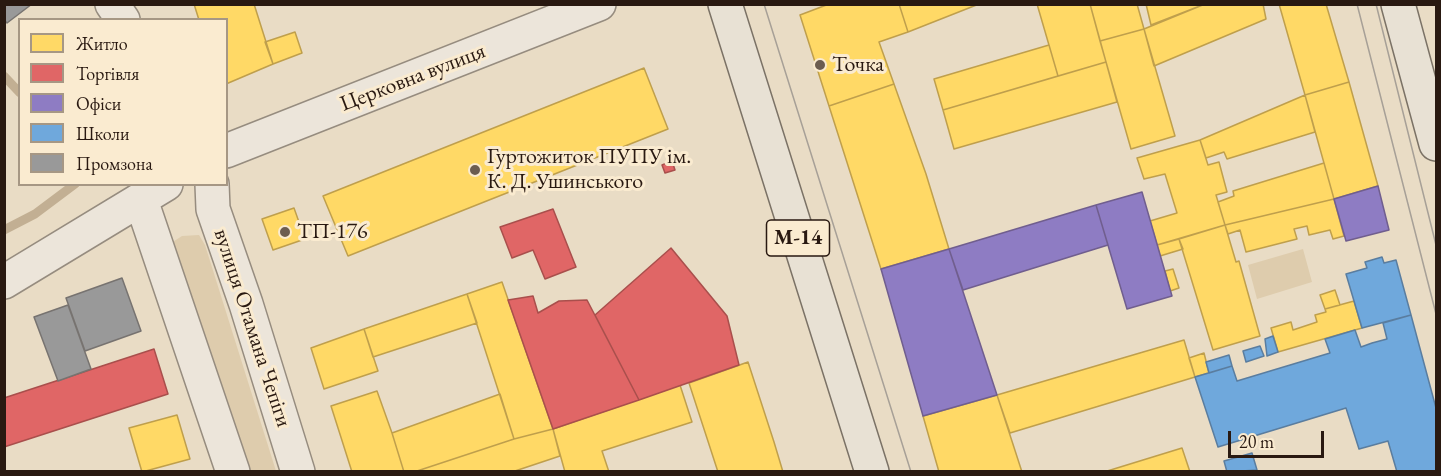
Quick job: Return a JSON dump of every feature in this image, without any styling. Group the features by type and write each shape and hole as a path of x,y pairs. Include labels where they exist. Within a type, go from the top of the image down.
{"main road":[{"name":"М-14","path":"725,4 872,471"},
{"path":"1398,4 1437,144"}],"street":[{"path":"112,4 122,18"},
{"name":"Церковна вулиця","path":"228,150 599,4"},
{"name":"вулиця Отамана Чепіги","path":"212,186 213,209 246,303 298,471"},
{"path":"4,282 154,192 233,471"}],"shaded area":[{"path":"199,235 205,245 276,471 238,471 168,245 182,236"},
{"path":"1303,249 1312,282 1257,299 1248,265"}],"building: Житло":[{"path":"194,4 254,4 273,64 228,83 228,18 198,18"},
{"path":"829,4 899,4 908,32 879,42 894,84 829,106 800,15"},
{"path":"899,4 979,4 908,32"},
{"path":"1037,4 1090,4 1106,62 1058,76"},
{"path":"1090,4 1137,4 1144,29 1100,41"},
{"path":"1146,4 1205,4 1151,25"},
{"path":"1205,4 1263,4 1266,19 1154,66 1144,29"},
{"path":"1279,4 1326,4 1349,82 1305,95"},
{"path":"1144,29 1175,136 1131,149 1100,41"},
{"path":"295,32 302,53 273,64 265,42"},
{"path":"1049,45 1058,76 943,110 934,79"},
{"path":"1106,62 1117,102 954,149 943,110"},
{"name":"Гуртожиток ПУПУ ім. К. Д. Ушинського","path":"644,68 668,129 348,256 323,196"},
{"path":"1349,82 1378,186 1334,199 1305,95"},
{"path":"894,84 926,174 949,249 881,269 829,106"},
{"path":"1305,95 1315,132 1227,159 1224,152 1206,158 1200,140"},
{"path":"1200,140 1208,165 1219,162 1227,192 1216,195 1225,225 1157,245 1150,221 1177,213 1165,174 1144,179 1137,158"},
{"path":"1324,163 1334,199 1225,225 1218,202 1234,196 1233,191"},
{"path":"1334,199 1344,236 1333,239 1330,230 1309,235 1307,226 1294,229 1297,239 1246,252 1240,230 1228,234 1225,225"},
{"name":"ТП-176","path":"294,208 305,239 273,250 262,219"},
{"path":"1225,225 1236,262 1239,261 1260,336 1213,350 1179,239"},
{"path":"1179,239 1183,249 1160,256 1157,245"},
{"path":"1173,269 1179,288 1170,291 1165,271"},
{"path":"502,282 553,429 514,439 467,294"},
{"path":"1335,290 1340,305 1325,309 1320,295"},
{"path":"467,294 477,323 373,357 364,329"},
{"path":"1354,301 1362,328 1278,352 1271,328 1291,322 1293,330 1317,322 1315,315 1326,312 1325,309"},
{"path":"364,329 378,371 324,389 311,348"},
{"path":"1184,340 1195,377 1010,433 997,395"},
{"path":"1204,353 1209,373 1195,377 1189,358"},
{"path":"748,362 783,472 718,472 689,383"},
{"path":"680,385 692,422 602,451 609,472 565,472 553,429"},
{"path":"377,391 404,472 352,472 331,406"},
{"path":"500,394 514,439 414,472 404,472 392,433"},
{"path":"997,395 1022,472 939,472 923,416"},
{"path":"177,415 190,459 142,472 129,428"},
{"path":"553,429 560,456 512,472 414,472 514,439"},
{"path":"1182,448 1190,472 1104,472"}],"building: Торгівля":[{"path":"672,161 675,170 665,173 662,165"},
{"path":"553,209 576,267 545,279 533,250 512,258 500,227"},
{"path":"671,248 727,316 739,365 639,400 595,315"},
{"path":"533,296 538,313 559,301 587,300 639,400 553,429 508,300"},
{"path":"154,349 168,394 4,447 4,398"}],"building: Офіси":[{"path":"1378,186 1389,230 1346,241 1334,199"},
{"path":"1142,192 1172,296 1127,309 1096,205"},
{"path":"1096,205 1108,245 963,290 949,249"},
{"path":"949,249 997,395 923,416 881,269"}],"building: Школи":[{"path":"1382,257 1384,263 1396,260 1411,315 1362,328 1346,274 1367,268 1365,262"},
{"path":"1411,315 1436,408 1436,472 1397,472 1388,441 1359,449 1346,408 1218,447 1195,377 1232,366 1237,381 1330,353 1325,339 1355,330 1361,347 1387,339 1383,323"},
{"path":"1273,336 1278,352 1267,356 1265,339"},
{"path":"1260,346 1264,356 1246,362 1243,351"},
{"path":"1229,355 1232,366 1209,373 1206,362"},
{"path":"1252,453 1257,470 1227,472 1224,461"}],"building: Промзона":[{"path":"4,4 32,4 7,23 4,20"},
{"path":"122,278 141,331 85,351 66,298"},
{"path":"68,305 91,369 58,381 34,317"}],"waterway":[{"path":"4,76 18,91"},
{"path":"4,230 35,214 72,186"}],"tram line":[{"path":"764,4 911,472"},
{"path":"1357,4 1436,314"},
{"path":"1376,4 1436,245"}],"place":[{"name":"Точка","path":"820,65"},
{"name":"Гуртожиток ПУПУ ім. К. Д. Ушинського","path":"475,170"},
{"name":"ТП-176","path":"285,232"}]}
